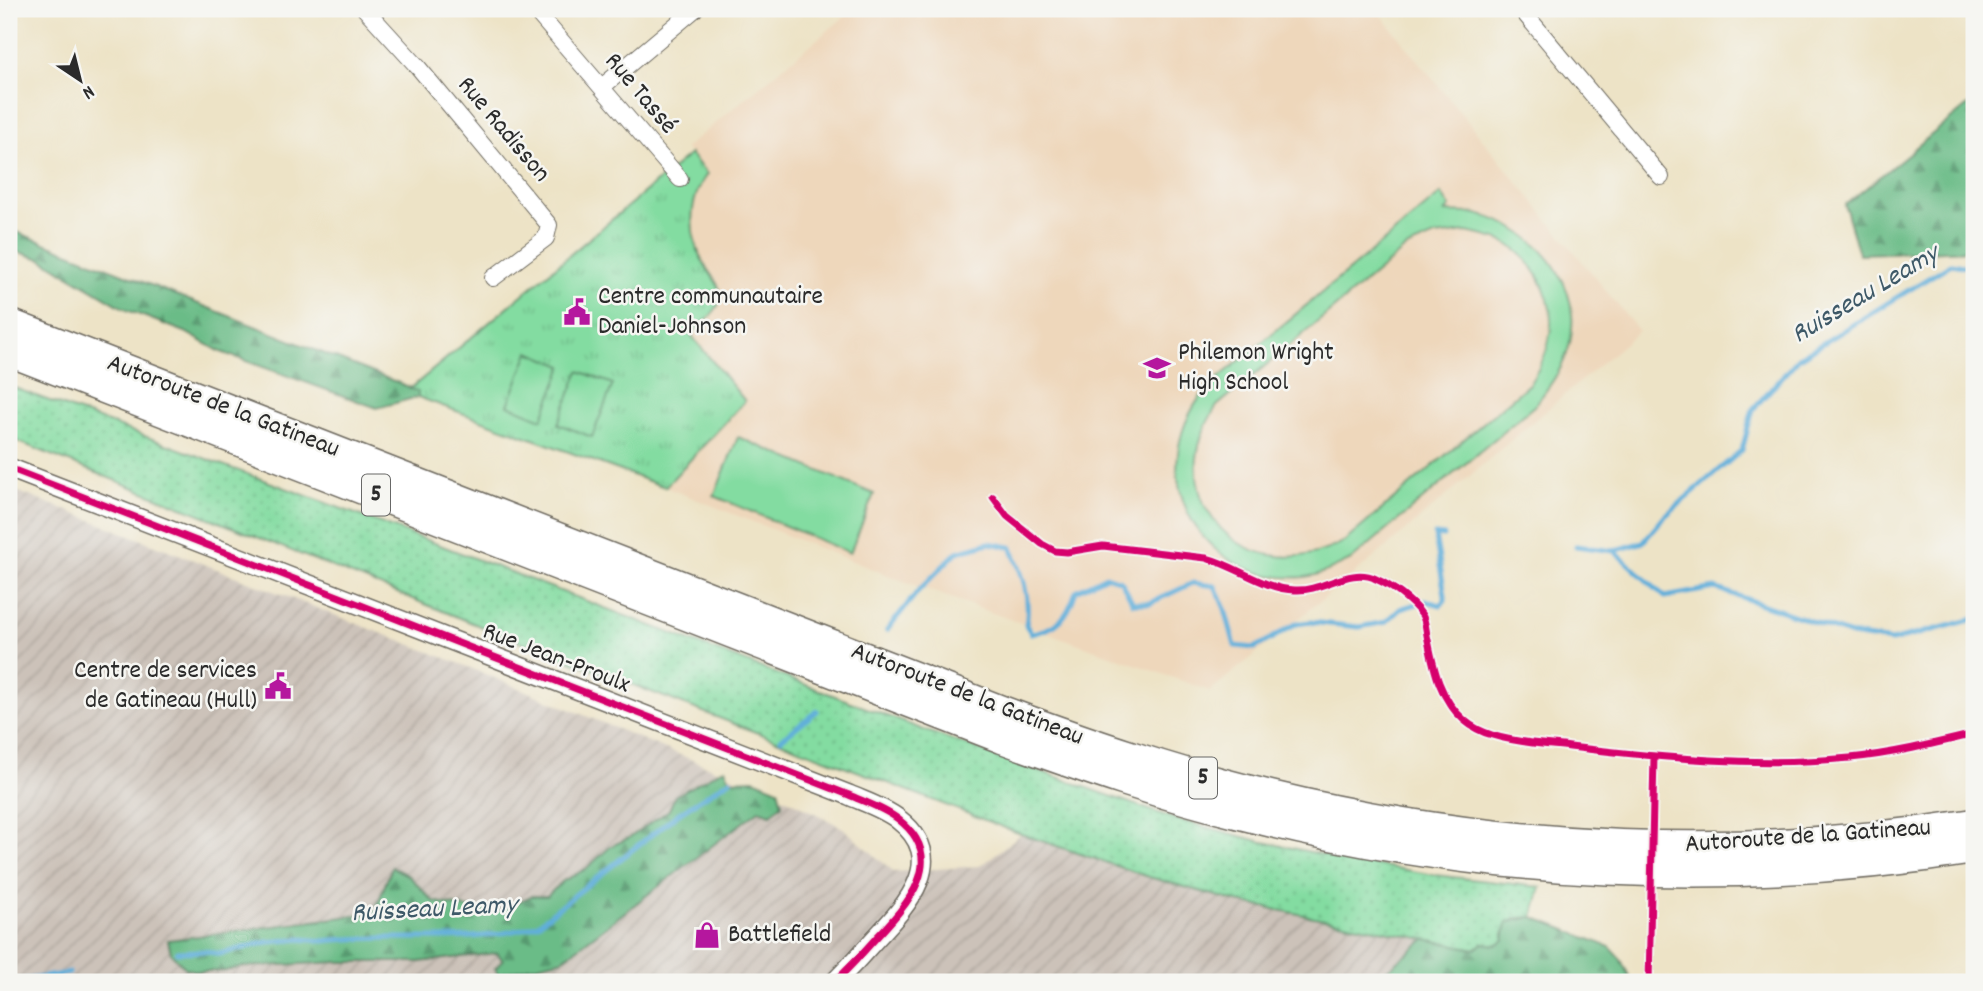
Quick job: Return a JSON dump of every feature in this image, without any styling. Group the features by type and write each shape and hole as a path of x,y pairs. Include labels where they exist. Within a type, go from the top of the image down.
{"highway":[{"name":"Autoroute de la Gatineau","path":"9,323 999,709 1136,757 1239,787 1342,811 1422,825 1504,836 1598,843 1775,844 1878,836 1974,823"},
{"name":"Autoroute de la Gatineau","path":"9,352 1011,742 1121,781 1247,817 1419,852 1523,865 1606,871 1780,871 1899,861 1974,850"},
{"path":"9,365 123,397"}],"street":[{"name":"Rue Radisson","path":"365,9 418,67 549,225 546,238 493,278"},
{"name":"Rue Tassé","path":"534,9 680,179"},
{"path":"602,87 695,9"},
{"path":"1521,9 1661,177"},
{"name":"Rue Jean-Proulx","path":"9,468 849,795 891,815 908,828 918,843 922,861 918,884 905,907 835,982"}],"shaded area":[{"name":"Philemon Wright High School","path":"854,9 1376,9 1639,331 1383,550 1210,691 895,578 665,487 745,401 691,334 707,320 720,302 697,250 691,220 694,196 707,174 685,148"},
{"path":"9,488 468,667 796,803 843,828 894,872 980,866 1021,834 1149,877 1238,902 1425,939 1372,982 9,982"}],"green space":[{"path":"1974,100 1974,250 1859,254 1845,205"},
{"path":"690,154 707,174 700,185 693,208 693,232 700,256 717,283 721,297 715,310 691,335 745,401 665,487 418,397 418,391 410,389"},
{"path":"1441,194 1450,207 1445,212 1477,214 1501,222 1523,235 1542,251 1557,270 1567,292 1572,315 1571,340 1562,365 1535,405 1351,560 1317,574 1305,577 1267,575 1234,562 1208,542 1189,515 1179,484 1178,450 1188,417 1210,385","holes":["1466,232 1488,236 1513,247 1532,267 1545,290 1551,330 1544,357 1530,383 1345,541 1309,555 1275,556 1245,547 1221,529 1204,504 1197,474 1200,441 1217,406 1406,248 1435,236"]},
{"path":"9,229 419,391 418,397 377,408 221,352 185,332 127,310 41,259 9,249"},
{"path":"529,352 563,366 542,419 508,405"},
{"path":"579,371 613,384 592,437 558,424"},
{"path":"9,386 437,544 924,730 1175,819 1259,841 1353,861 1435,875 1541,887 1533,917 1516,918 1504,931 1504,940 1496,945 1483,943 1475,949 1238,902 1149,877 1021,834 490,630 9,438"},
{"path":"738,437 874,494 850,553 714,496"},
{"path":"725,768 730,780 754,779 778,789 782,804 771,814 759,810 563,959 498,974 495,968 503,960 497,953 419,962 339,962 197,971 185,968 171,953 168,940 374,913 392,867 409,876 433,901 465,908 501,910 531,896 547,896 563,881 586,869 611,846 629,838 669,810 675,796"},
{"path":"1533,917 1610,947 1620,958 1632,982 1372,982 1425,939 1475,949 1483,943 1496,945 1504,940 1507,922"}],"waterway":[{"name":"Ruisseau Leamy","path":"1576,546 1614,551 1643,542 1665,516 1742,450 1753,409 1799,358 1951,264 1974,268"},
{"name":"Ruisseau Leamy","path":"887,630 919,590 957,552 989,543 1011,547 1024,585 1026,625 1031,633 1055,625 1070,608 1076,591 1106,576 1121,581 1133,603 1150,603 1193,583 1215,586 1225,609 1235,646 1255,648 1296,624 1310,622 1359,627 1386,622 1400,609 1426,601 1441,605 1445,595 1435,535 1444,536"},
{"path":"1614,551 1665,597 1715,588 1851,635 1892,641 1974,619"},
{"name":"Ruisseau Leamy","path":"781,739 817,711"},
{"name":"Ruisseau Leamy","path":"177,952 205,951 219,954 268,942 300,939 324,941 486,936 538,924 679,813 730,780"},
{"name":"Ruisseau Leamy","path":"14,982 69,973"}],"cycle path":[{"path":"9,468 849,795 893,815 913,834 921,850 922,866 918,881 900,911 835,982"},
{"path":"993,497 1007,516 1055,551 1067,552 1103,546 1206,558 1283,589 1305,590 1346,577 1366,576 1376,579 1401,594 1422,615 1439,683 1456,712 1474,727 1502,738 1640,755 1780,762 1866,756 1974,734"},
{"path":"1649,982 1654,756"}],"place":[{"name":"Centre communautaire Daniel-Johnson","path":"577,312"},
{"name":"Philemon Wright High School","path":"1157,368"},
{"name":"Centre de services de Gatineau (Hull)","path":"278,686"},
{"name":"Battlefield","path":"707,935"}]}
